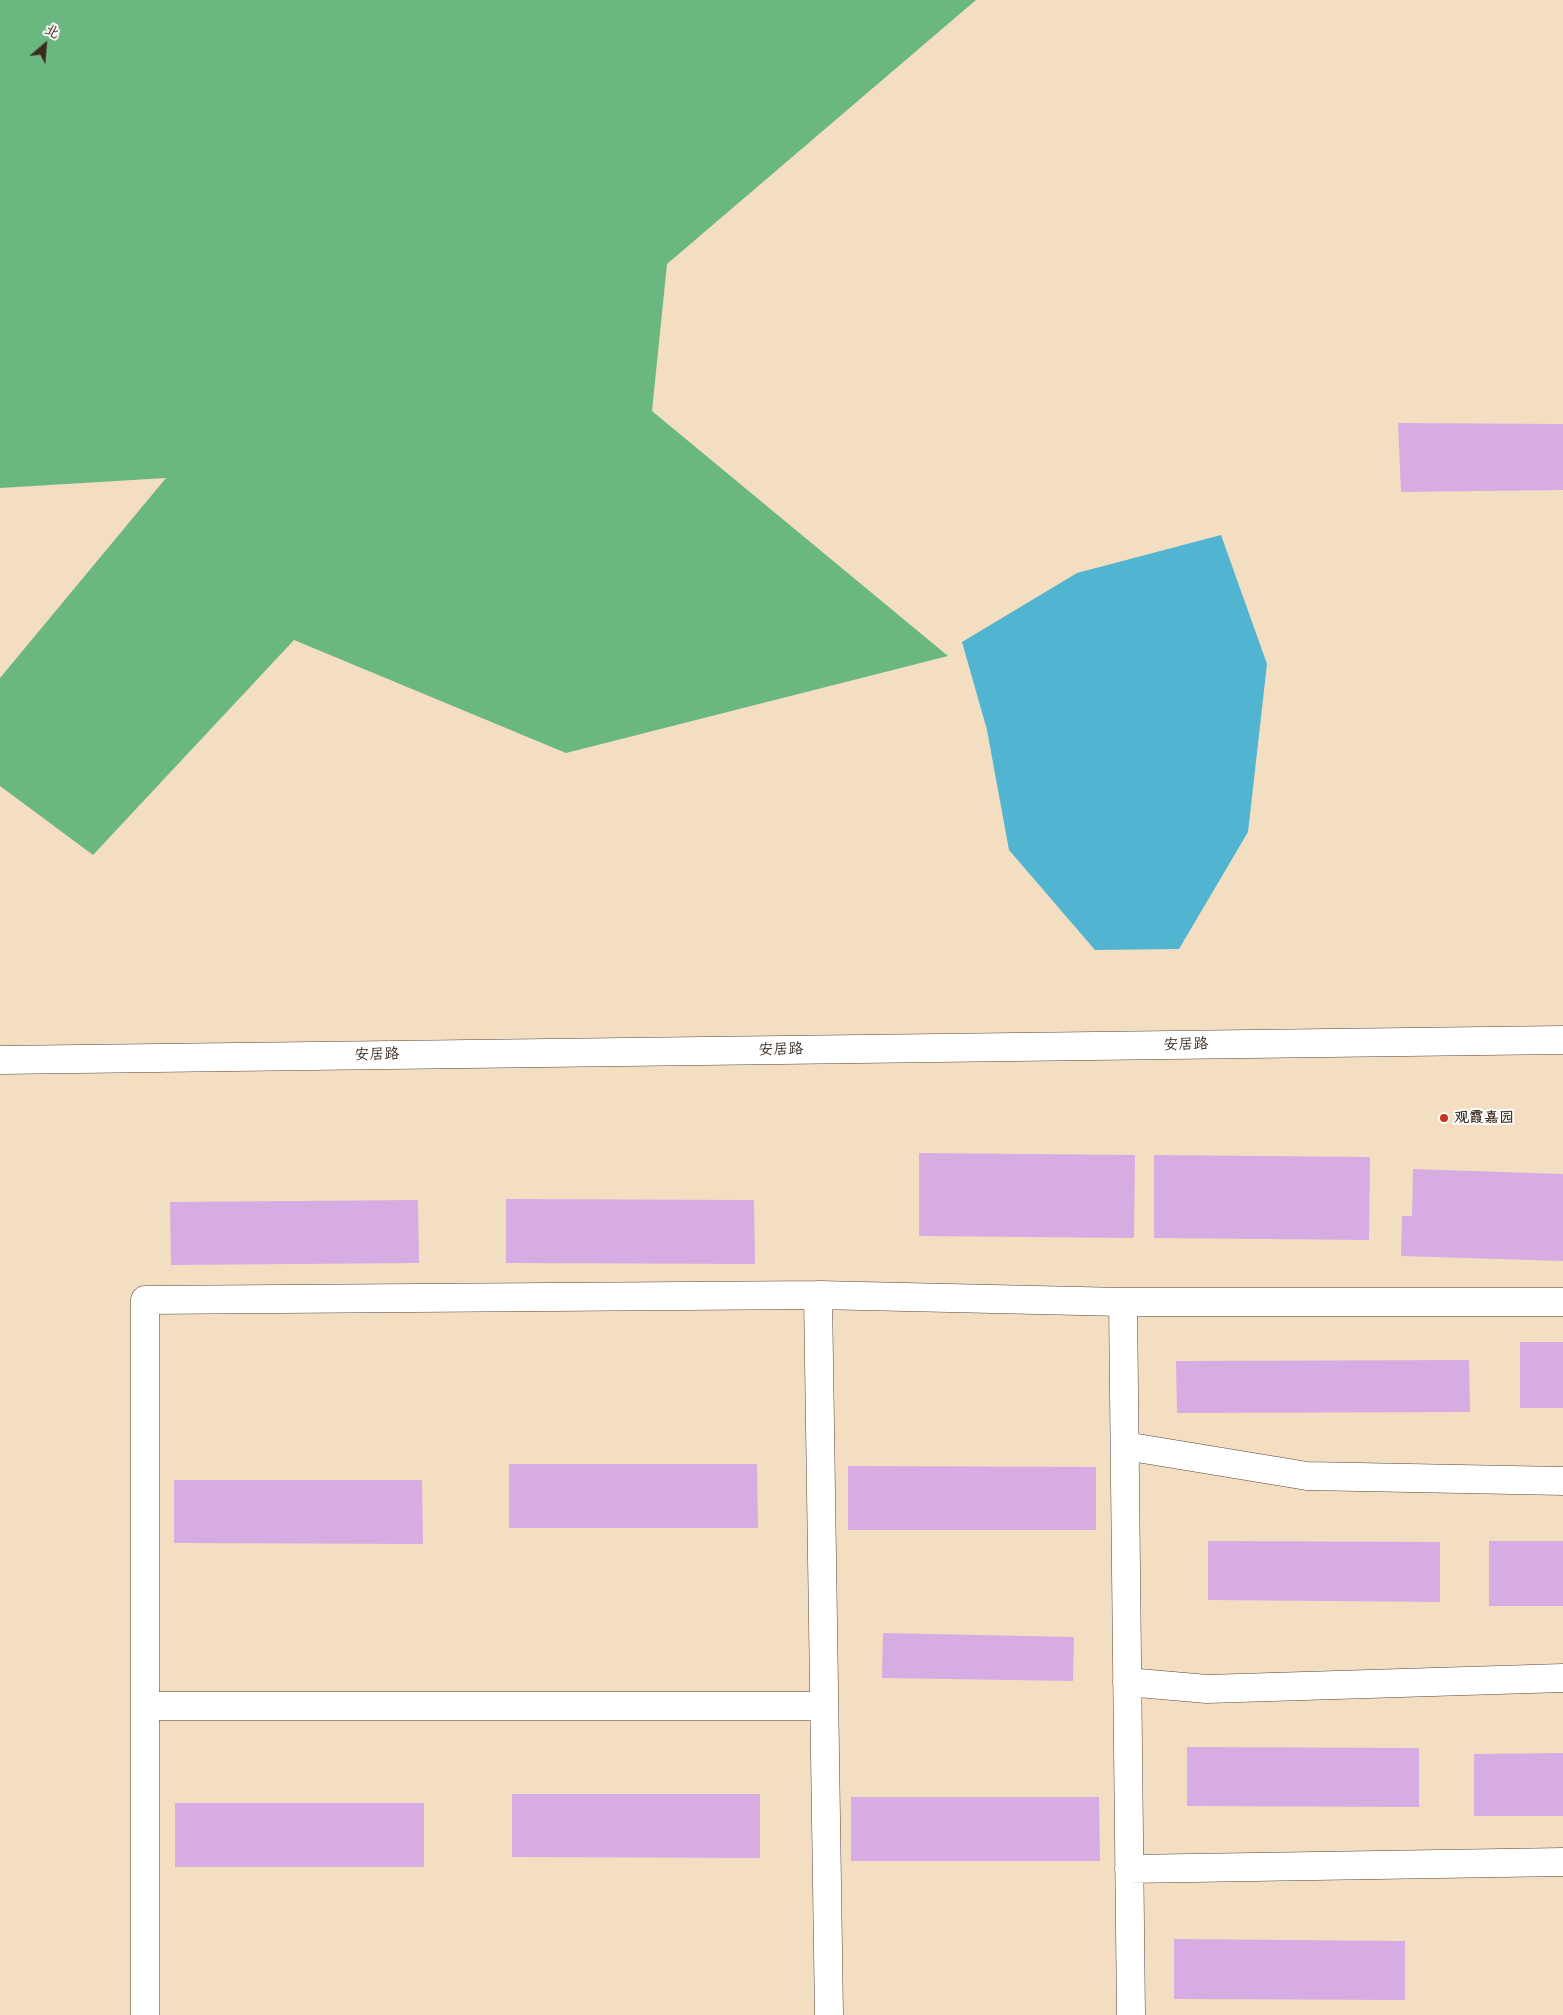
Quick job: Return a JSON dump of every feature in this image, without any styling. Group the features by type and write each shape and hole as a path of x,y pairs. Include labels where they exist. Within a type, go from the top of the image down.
{"street":[{"name":"安居路","path":"0,1060 1563,1040"},
{"path":"818,1295 829,2015"},
{"path":"145,2015 145,1300 818,1295 1123,1302 1563,1302"},
{"path":"1123,1302 1131,2015"},
{"path":"1125,1446 1307,1476 1563,1481"},
{"path":"1127,1682 1207,1689 1563,1678"},
{"path":"145,1706 824,1706"},
{"path":"1130,1869 1563,1862"}],"green space":[{"path":"0,0 976,0 667,264 652,411 948,656 566,753 294,640 93,855 0,786 0,678 166,478 0,488"}],"water":[{"path":"1221,535 1267,664 1248,832 1179,949 1095,950 1009,850 987,730 962,642 1077,573"}],"building":[{"path":"1398,423 1563,424 1563,490 1401,492"},
{"path":"919,1153 1135,1155 1134,1238 919,1236"},
{"path":"1154,1155 1370,1157 1369,1240 1154,1238"},
{"path":"1413,1169 1563,1174 1563,1261 1401,1256 1402,1216 1412,1216"},
{"path":"506,1199 754,1200 755,1264 506,1263"},
{"path":"418,1200 419,1263 171,1265 170,1202"},
{"path":"1520,1342 1563,1342 1563,1408 1520,1408"},
{"path":"1469,1360 1470,1412 1177,1413 1176,1361"},
{"path":"509,1464 757,1464 758,1528 509,1528"},
{"path":"848,1466 1096,1467 1096,1530 848,1530"},
{"path":"174,1480 422,1480 423,1544 174,1543"},
{"path":"1208,1541 1440,1542 1440,1602 1208,1600"},
{"path":"1489,1541 1563,1541 1563,1606 1489,1606"},
{"path":"883,1633 1074,1637 1073,1681 882,1678"},
{"path":"1187,1747 1419,1748 1419,1807 1187,1806"},
{"path":"1563,1753 1563,1816 1474,1816 1474,1754"},
{"path":"512,1794 760,1794 760,1858 512,1857"},
{"path":"851,1797 1099,1797 1100,1861 851,1861"},
{"path":"175,1803 424,1803 424,1867 175,1867"},
{"path":"1174,1939 1405,1941 1405,2000 1174,1999"}],"place":[{"name":"观霞嘉园","path":"1444,1118"}]}
